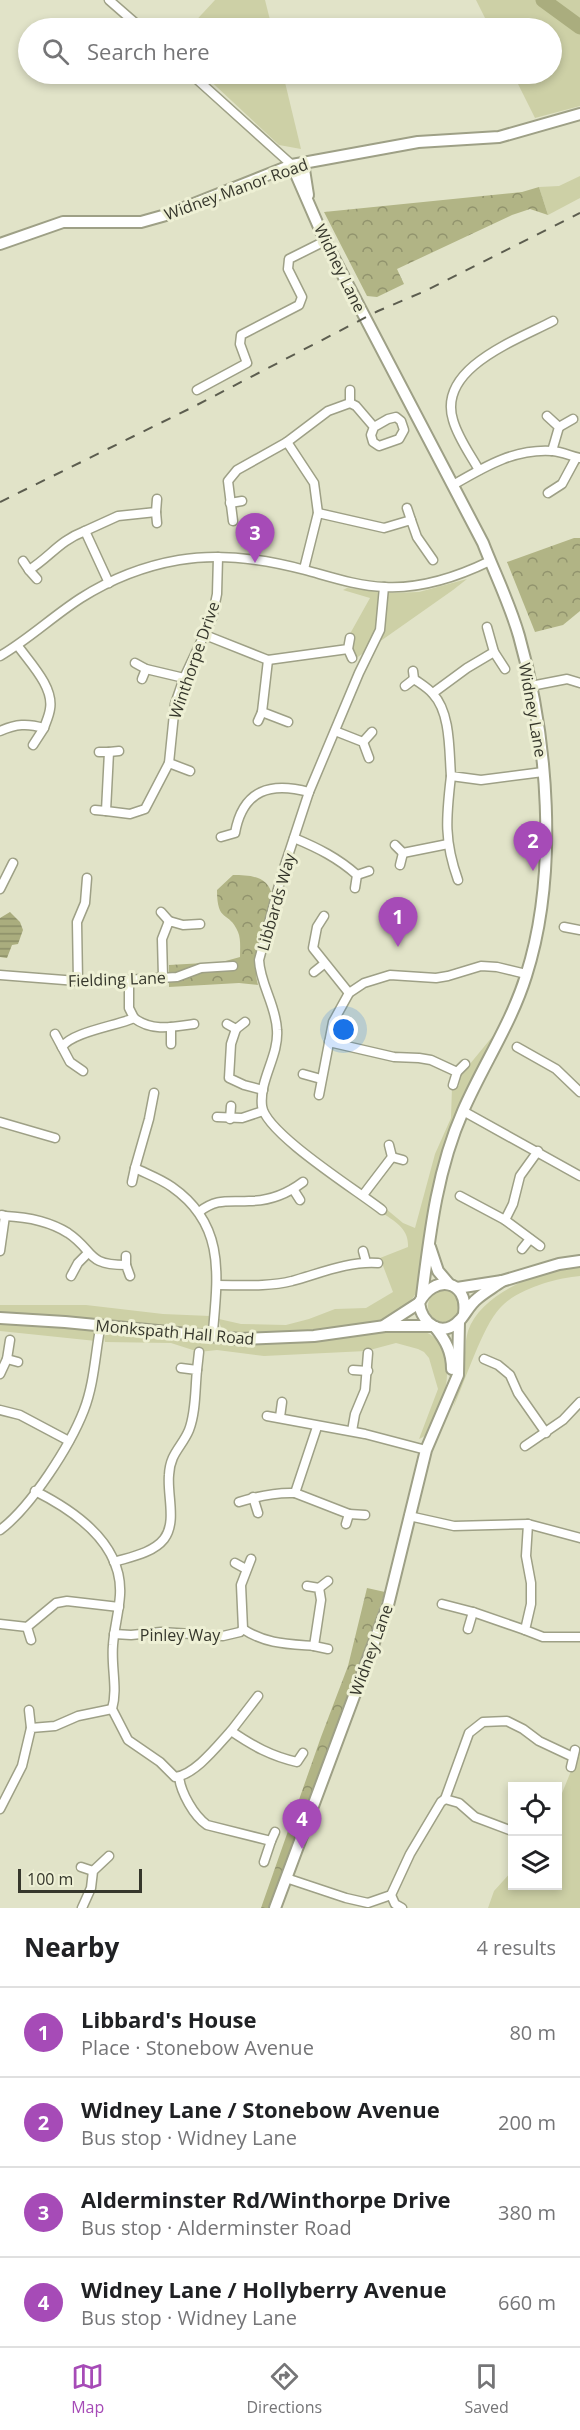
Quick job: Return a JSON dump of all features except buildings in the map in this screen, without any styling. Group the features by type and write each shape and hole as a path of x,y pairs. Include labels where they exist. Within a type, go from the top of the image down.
{"street":[{"path":"109,0 130,18"},
{"path":"203,84 298,164"},
{"name":"Widney Manor Road","path":"0,244 63,222 141,222 166,215 298,164 418,142 498,137 580,114"},
{"name":"Widney Lane","path":"298,164 296,178 325,241 453,485 490,561 519,635 531,686 543,772 545,874 536,937 512,1014 463,1111 441,1175 433,1210 421,1299"},
{"name":"Widney Lane","path":"298,164 310,205"},
{"path":"280,170 296,178"},
{"path":"197,390 247,363 240,344 241,335 299,305 302,297 287,264 294,256 325,241"},
{"path":"479,470 453,420 451,409 454,388 470,366 540,333 553,321"},
{"path":"350,390 350,403"},
{"path":"233,522 228,481 237,470 287,442 328,411 350,403 356,406 374,427"},
{"path":"547,416 559,427"},
{"path":"552,451 559,427 573,419"},
{"path":"287,442 314,483 318,513 304,569"},
{"path":"453,485 515,454 552,451 578,458 562,484 548,493"},
{"path":"562,484 568,493"},
{"path":"157,499 157,523"},
{"path":"230,503 242,501"},
{"path":"407,508 421,549 433,560"},
{"path":"29,570 46,560 56,547 68,538 118,516 156,512"},
{"path":"318,513 384,528 411,520"},
{"path":"85,531 109,583"},
{"path":"0,656 18,646 83,597 124,575 180,560 218,557 246,558 304,569 350,583 384,587 430,583 468,572 490,561"},
{"name":"Winthorpe Drive","path":"94,810 130,814 145,808 169,763 173,714 184,678 212,618 217,594 218,557"},
{"path":"23,561 37,579"},
{"name":"Libbards Way","path":"263,1111 263,1090 276,1046 277,1030 270,996 260,969 260,960 309,792 359,673 380,630 384,587"},
{"path":"487,627 494,652 506,669"},
{"path":"205,635 268,660 348,649"},
{"path":"350,638 348,649 352,658"},
{"path":"18,646 42,679 49,693 50,710 44,728 33,745"},
{"path":"433,693 494,652"},
{"path":"258,721 262,712 268,660"},
{"path":"135,663 146,669 184,678"},
{"path":"142,679 146,669"},
{"path":"405,686 414,675 433,693 444,717 451,776 446,825 448,844 458,880"},
{"path":"531,686 567,679 580,683"},
{"path":"262,712 288,722"},
{"path":"0,731 14,725 30,724 44,728"},
{"path":"335,731 363,742 369,758"},
{"path":"363,742 372,732"},
{"path":"99,752 119,751"},
{"path":"106,811 109,752"},
{"path":"169,763 190,771"},
{"path":"451,776 481,780 543,772"},
{"path":"221,837 238,835 239,818 248,803 261,791 288,787 309,792"},
{"path":"294,838 334,856 357,875"},
{"path":"403,853 448,844"},
{"path":"395,845 403,853"},
{"path":"400,865 403,853"},
{"path":"0,889 13,863"},
{"path":"357,875 369,871"},
{"path":"355,888 357,875"},
{"path":"78,982 77,922 90,897 87,878"},
{"path":"161,912 169,921 183,925 200,924"},
{"path":"324,916 317,927 312,943 316,955 349,993"},
{"path":"163,977 162,939 169,921"},
{"path":"564,927 580,930"},
{"path":"314,972 324,964"},
{"name":"Fielding Lane","path":"0,975 78,982 177,977 201,968 233,966"},
{"path":"318,1095 333,1022 349,993 377,977 390,975 436,978 481,966 497,967 526,974"},
{"path":"129,980 129,1008 134,1018 144,1025 171,1027 194,1024"},
{"path":"62,1047 65,1042 80,1035 118,1025 134,1018"},
{"path":"245,1022 232,1026 229,1078 263,1090"},
{"path":"171,1027 171,1044"},
{"path":"55,1034 70,1062 83,1071"},
{"path":"329,1042 394,1057 431,1060 457,1072"},
{"path":"517,1047 556,1069 580,1092"},
{"path":"453,1085 457,1072 465,1064"},
{"path":"303,1074 321,1079"},
{"path":"132,1182 154,1093"},
{"path":"230,1119 231,1106"},
{"path":"217,1117 242,1118 263,1111 283,1136 382,1210"},
{"path":"463,1111 580,1176"},
{"path":"0,1122 38,1138 55,1138"},
{"path":"388,1145 392,1157"},
{"path":"505,1220 513,1203 520,1176 538,1151"},
{"path":"363,1194 392,1157"},
{"path":"392,1157 403,1160"},
{"path":"135,1168 171,1186 199,1212 210,1232 216,1250 217,1285 213,1331 216,1335"},
{"path":"199,1212 217,1201 252,1202 277,1197 303,1182"},
{"path":"293,1189 300,1200"},
{"path":"460,1196 505,1220 540,1246"},
{"path":"0,1251 3,1215 39,1220 66,1232 88,1254 106,1265 126,1261 130,1276"},
{"path":"522,1249 530,1239"},
{"name":"Widney Lane","path":"429,1244 438,1271 453,1286"},
{"path":"363,1251 366,1262"},
{"path":"72,1276 78,1263 88,1254"},
{"path":"502,1281 479,1297 462,1317 448,1327 433,1327 422,1316 421,1299 435,1286 502,1281 560,1264 580,1261"},
{"path":"217,1285 269,1284 291,1281 339,1266 366,1262 378,1263"},
{"path":"453,1286 465,1299 462,1317"},
{"name":"Monkspath Hall Road","path":"385,1326 421,1299"},
{"name":"Widney Lane","path":"275,1908 379,1632 396,1577 426,1450 458,1375 462,1317"},
{"name":"Monkspath Hall Road","path":"0,1318 216,1335 240,1340 289,1338 385,1326 433,1327"},
{"path":"0,1530 10,1523 35,1491 69,1441 84,1409 95,1366 100,1329 104,1325"},
{"name":"Widney Lane","path":"433,1327 447,1343 452,1358 452,1388"},
{"path":"0,1374 7,1359 10,1340"},
{"path":"114,1562 153,1549 164,1539 169,1530 171,1522 169,1474 175,1450 188,1432 192,1420 199,1352"},
{"path":"352,1431 355,1414 365,1390 369,1353"},
{"path":"7,1359 18,1362"},
{"path":"484,1359 498,1365 510,1375 518,1393 546,1433"},
{"path":"181,1368 197,1370"},
{"path":"353,1370 368,1371"},
{"path":"280,1417 282,1402"},
{"path":"525,1446 563,1420 580,1402"},
{"path":"0,1410 20,1415 69,1441"},
{"path":"267,1416 280,1417 317,1427 352,1431 426,1450"},
{"path":"295,1493 317,1427"},
{"path":"35,1491 77,1516 95,1531 114,1562 121,1593 114,1634 112,1660 115,1699 112,1709 128,1740 160,1762 171,1774 179,1777"},
{"path":"239,1502 280,1492 295,1493 349,1514 365,1515"},
{"path":"253,1497 258,1513"},
{"path":"346,1524 349,1514"},
{"path":"409,1516 454,1526 528,1524 580,1538"},
{"path":"525,1630 531,1604 531,1583 526,1556 528,1524"},
{"path":"251,1559 241,1585 243,1629 266,1640 328,1649"},
{"path":"235,1563 246,1569"},
{"path":"307,1586 318,1588 328,1581"},
{"path":"314,1646 321,1600 318,1588"},
{"path":"0,1624 27,1627 56,1603 67,1601 119,1607"},
{"path":"442,1604 473,1612 543,1637 580,1637"},
{"path":"468,1629 473,1612"},
{"path":"27,1627 31,1640"},
{"name":"Pinley Way","path":"114,1634 161,1632 223,1636 240,1632 243,1629"},
{"path":"179,1777 206,1758 231,1731 258,1696"},
{"path":"31,1728 55,1726 78,1716 112,1709"},
{"path":"0,1807 22,1766 31,1728 28,1710"},
{"path":"286,1878 368,1903 391,1895 410,1854 445,1799 469,1733 483,1722 507,1721 523,1728 539,1741 574,1754 571,1767"},
{"path":"231,1731 257,1749 282,1758 297,1762 303,1753"},
{"path":"179,1777 180,1785 194,1810 200,1820 207,1825 271,1841"},
{"path":"445,1799 459,1803 475,1817 508,1829"},
{"path":"264,1863 275,1832"},
{"path":"82,1908 91,1887 93,1871 109,1856"},
{"path":"81,1867 93,1871"},
{"path":"391,1895 395,1904 402,1908"}],"shaded area":[{"path":"215,0 265,0 270,18 198,18"},
{"path":"476,0 580,0 580,106 535,118 518,84 562,84 562,18 485,18"},
{"path":"214,84 285,84 301,149 279,145"},
{"path":"580,176 580,198 548,215 539,187 559,186"},
{"path":"467,579 355,659 351,632 370,598 343,590 347,588 390,593 419,592"},
{"path":"10,912 20,922 23,930 18,944 12,945 7,958 0,957 0,918"},
{"path":"502,1025 460,1112 419,1288 409,1303 395,1315 382,1320 337,1329 257,1335 237,1334 223,1330 219,1319 241,1324 286,1325 335,1309 366,1308 393,1292 380,1258 408,1247 408,1240 400,1226 381,1212 385,1208 403,1223 415,1228 435,1154 451,1118 452,1087 459,1086 460,1076"},
{"path":"580,1266 580,1276 560,1279 526,1290 500,1308 480,1341 453,1408 463,1372 468,1331 475,1317 499,1294 515,1285 549,1272"},
{"path":"444,1290 456,1294 460,1306 456,1318 444,1322 432,1318 428,1306 432,1294"},
{"path":"0,1305 86,1305 163,1314 210,1316 209,1326 204,1330 3,1313 0,1311"},
{"path":"0,1321 95,1330 96,1341 0,1331"},
{"path":"111,1329 190,1339 250,1343 301,1342 389,1331 418,1330 434,1337 444,1353 447,1373 445,1392 434,1423 424,1437 419,1439 438,1389 429,1358 418,1349 396,1343 366,1351 264,1356 217,1350 199,1352 171,1343 105,1342 104,1337"},
{"path":"580,1749 580,1908 488,1908 494,1891 508,1875 508,1890 562,1890 562,1793"}],"green space":[{"path":"539,187 548,215 530,209 512,215 397,269 404,284 377,297 367,296 324,212 522,192"},
{"path":"574,538 580,538 580,611 563,625 535,632 507,562"},
{"path":"233,875 258,878 267,884 272,896 257,952 258,985 239,983 169,987 169,965 222,962 240,957 238,932 235,925 219,908 217,890"},
{"path":"367,1588 385,1592 352,1689 269,1908 261,1908 348,1666"}],"waterway":[{"path":"543,0 580,27"}],"railway":[{"path":"0,502 193,407 378,311 425,291 580,213"}],"place":[{"name":"Alderminster Rd/Winthorpe Drive","path":"255,563"},
{"name":"Widney Lane / Stonebow Avenue","path":"533,871"},
{"name":"Libbard's House","path":"398,947"},
{"name":"Widney Lane / Hollyberry Avenue","path":"302,1849"}]}
